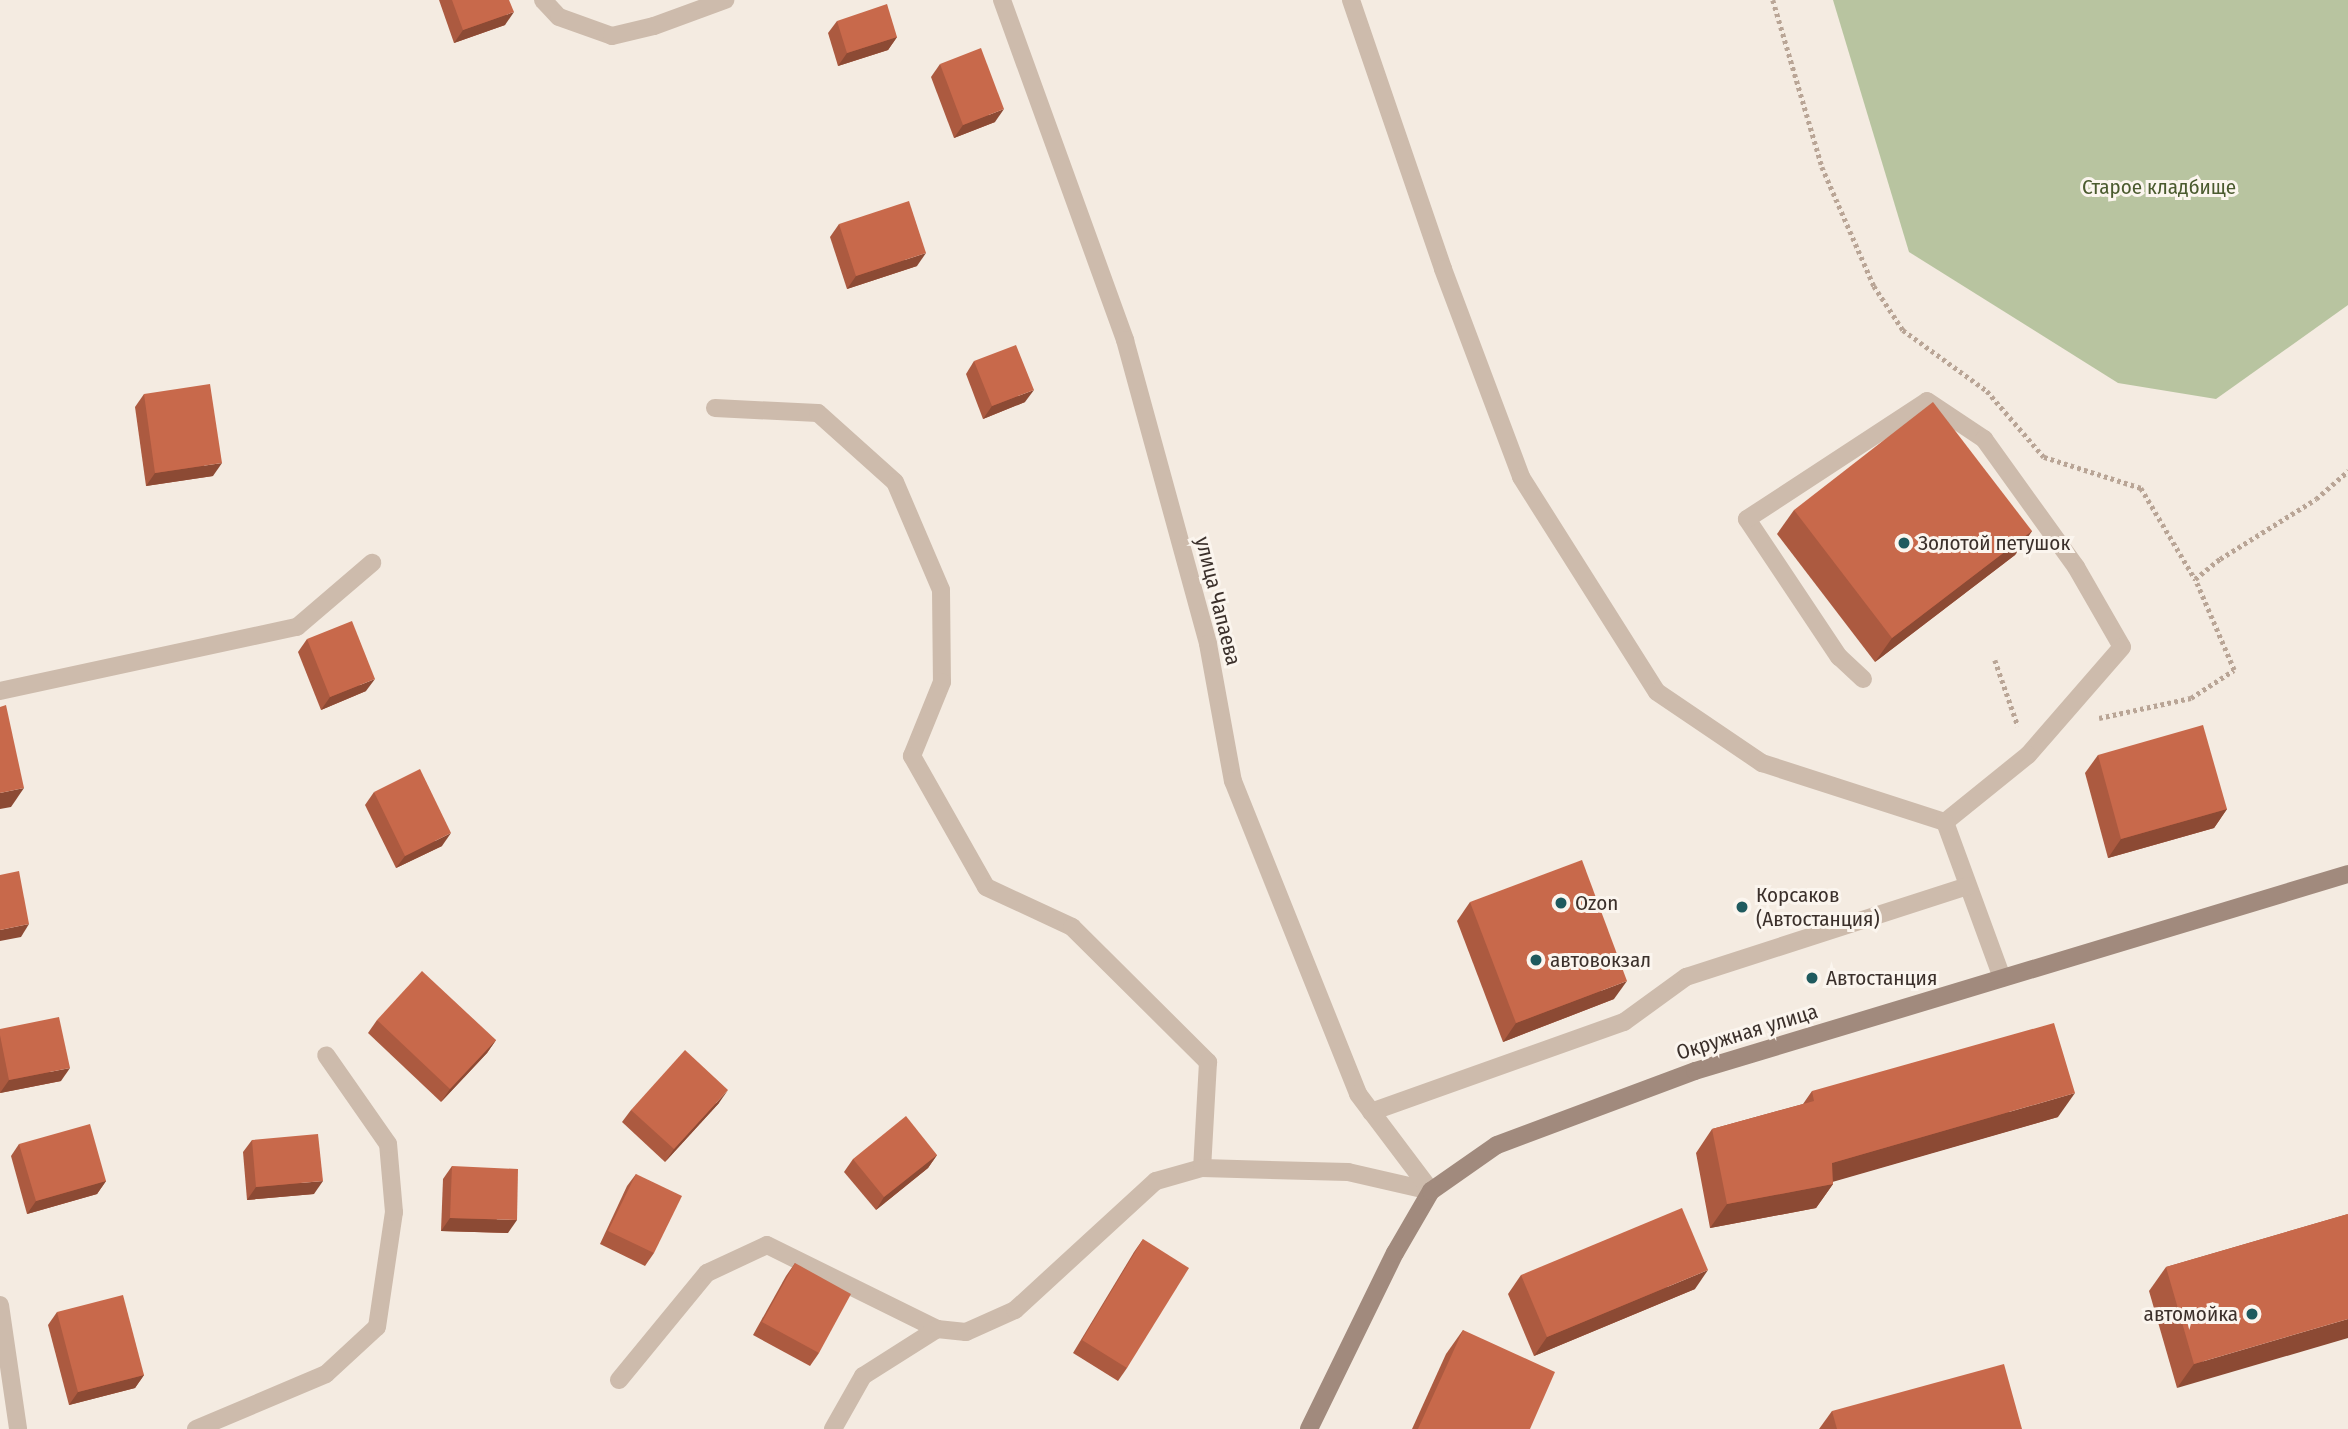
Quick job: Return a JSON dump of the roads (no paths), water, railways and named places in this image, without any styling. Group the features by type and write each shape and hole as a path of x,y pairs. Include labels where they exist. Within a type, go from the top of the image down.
{"main road":[{"name":"Окружная улица","path":"1310,1429 1395,1253 1431,1192 1497,1145 1695,1071 2348,874"}],"street":[{"path":"543,0 559,17 612,36 654,26 725,0"},
{"name":"улица Чапаева","path":"1002,0 1125,340 1208,643 1233,781 1357,1094 1431,1192"},
{"path":"1351,0 1443,268 1521,477 1657,692 1762,763 1945,821"},
{"path":"1863,679 1839,657 1747,519 1927,401 1984,439 2076,567 2122,647 2028,755 1945,821"},
{"path":"715,408 818,413 895,482 941,590 942,682 912,756 986,887 1072,927 1208,1062 1202,1168"},
{"path":"0,691 297,627 372,563"},
{"path":"1945,821 2002,978"},
{"path":"1371,1112 1624,1021 1686,977 1968,886"},
{"path":"196,1429 326,1374 377,1327 394,1212 388,1144 326,1055"},
{"path":"618,1380 707,1273 767,1245 937,1329 966,1332 1015,1310 1156,1181 1202,1168 1348,1172 1431,1192"},
{"path":"0,1305 18,1429"},
{"path":"833,1429 863,1377 937,1329"}],"place":[{"name":"Золотой петушок","path":"1904,543"},
{"name":"Ozon","path":"1561,903"},
{"name":"Корсаков (Автостанция)","path":"1742,907"},
{"name":"автовокзал","path":"1536,960"},
{"name":"Автостанция","path":"1812,978"},
{"name":"автомойка","path":"2252,1314"}],"park label":[{"name":"Старое кладбище","path":"2159,187"}]}
